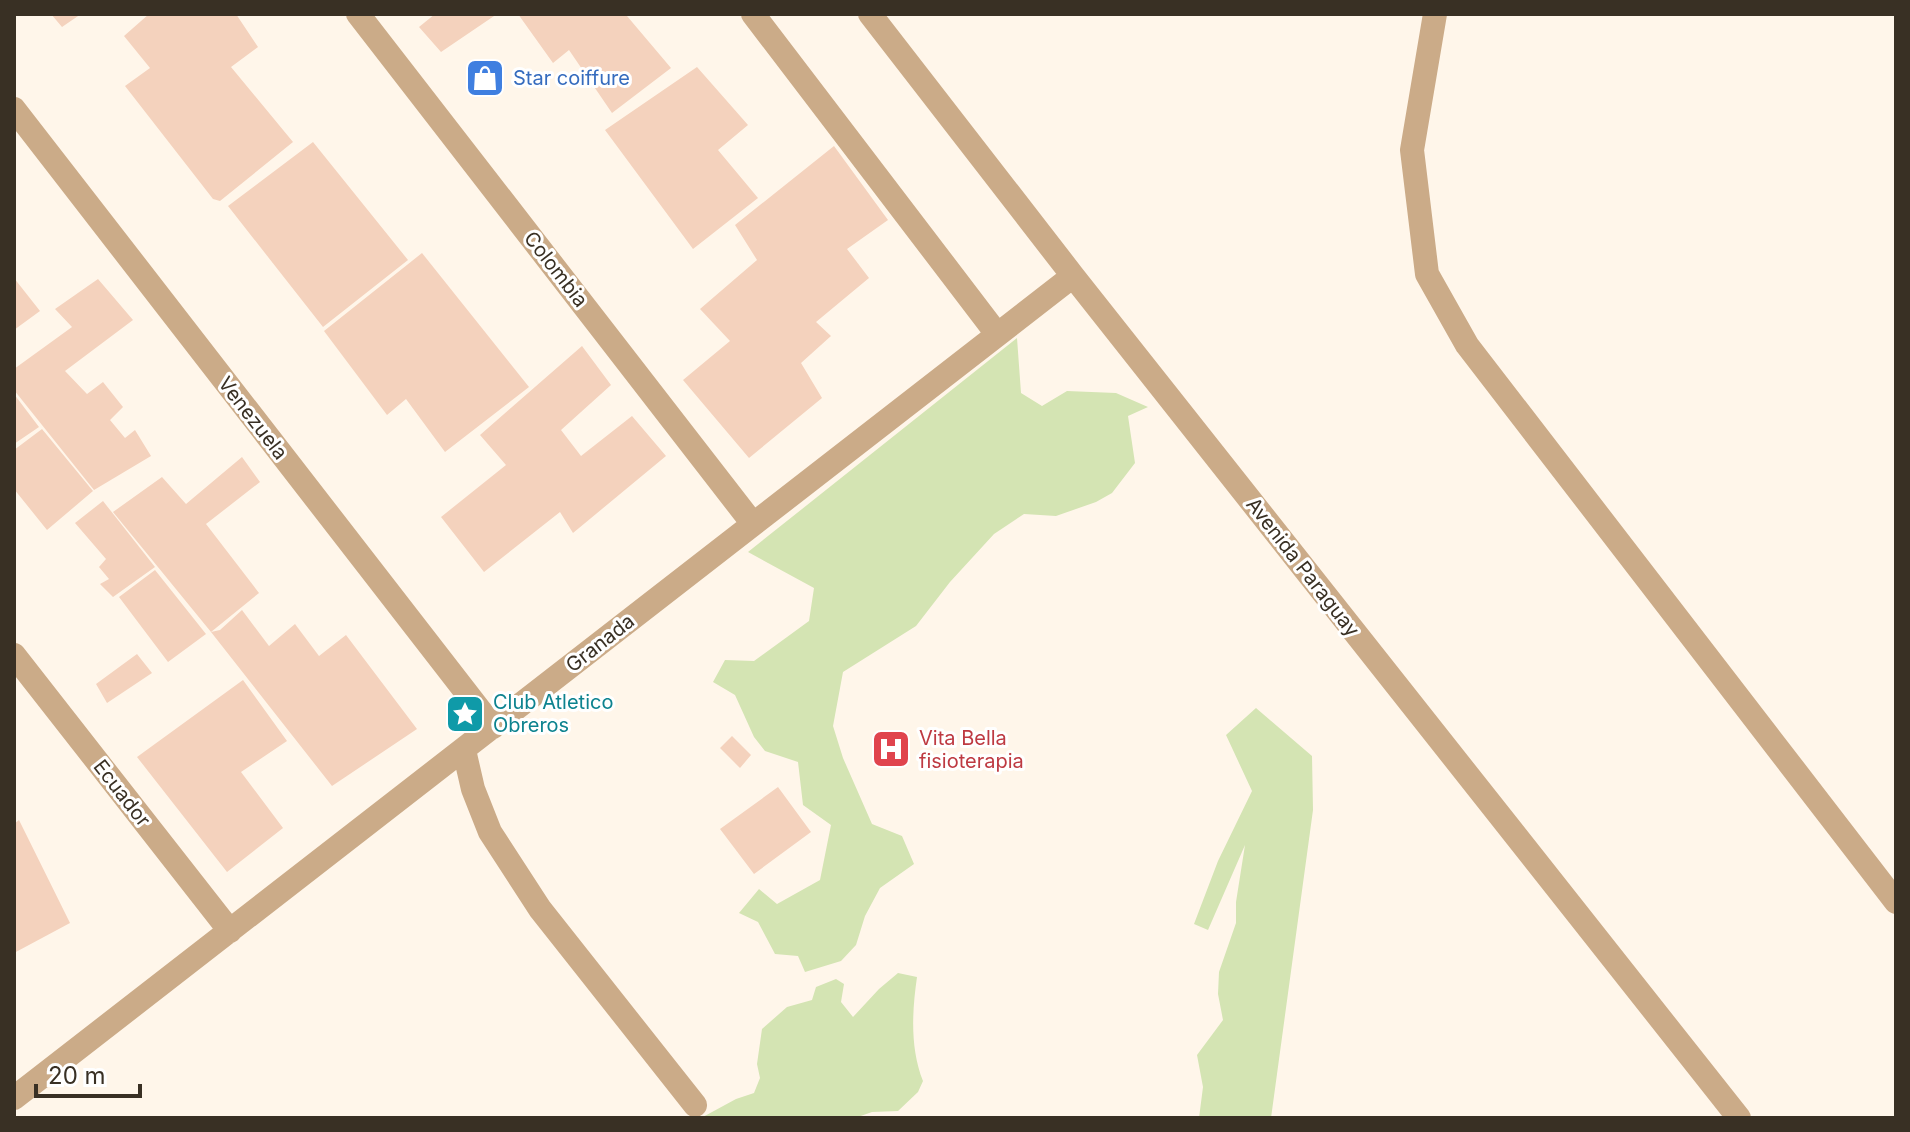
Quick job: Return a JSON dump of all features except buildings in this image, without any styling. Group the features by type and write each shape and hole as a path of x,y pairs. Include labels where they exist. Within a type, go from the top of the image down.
{"street":[{"name":"Colombia","path":"358,14 753,524"},
{"path":"753,14 997,334"},
{"name":"Avenida Paraguay","path":"870,14 1073,276 1739,1118"},
{"path":"1435,14 1412,150 1427,274 1467,345 1896,902"},
{"name":"Venezuela","path":"14,109 493,727"},
{"name":"Granada","path":"14,1098 1073,276"},
{"name":"Ecuador","path":"14,655 230,931"},
{"path":"464,750 473,789 490,832 540,909 695,1105"}],"green space":[{"path":"1017,338 1021,393 1042,406 1067,391 1116,393 1148,407 1128,416 1135,463 1112,493 1096,502 1056,516 1024,514 994,534 950,582 916,626 843,672 833,726 843,758 872,824 902,836 914,864 880,888 865,916 856,945 841,961 805,972 798,956 775,954 758,922 739,913 759,889 777,904 820,880 831,825 803,805 798,762 765,751 754,737 735,695 713,682 725,660 754,661 809,621 814,588 748,552"},
{"path":"1256,708 1312,756 1313,810 1271,1118 1199,1118 1203,1087 1197,1055 1223,1020 1218,994 1219,972 1236,923 1236,902 1245,845 1208,930 1194,924 1218,861 1252,791 1226,735"},
{"path":"898,973 917,977 913,1030 923,1081 918,1092 898,1111 872,1112 855,1118 701,1118 754,1093 760,1078 757,1064 762,1029 787,1007 812,1000 816,987 836,979 844,984 841,1002 853,1017"}],"place":[{"name":"Star coiffure","path":"485,78"},
{"name":"Club Atletico Obreros","path":"465,714"},
{"name":"Vita Bella fisioterapia","path":"891,749"}]}
